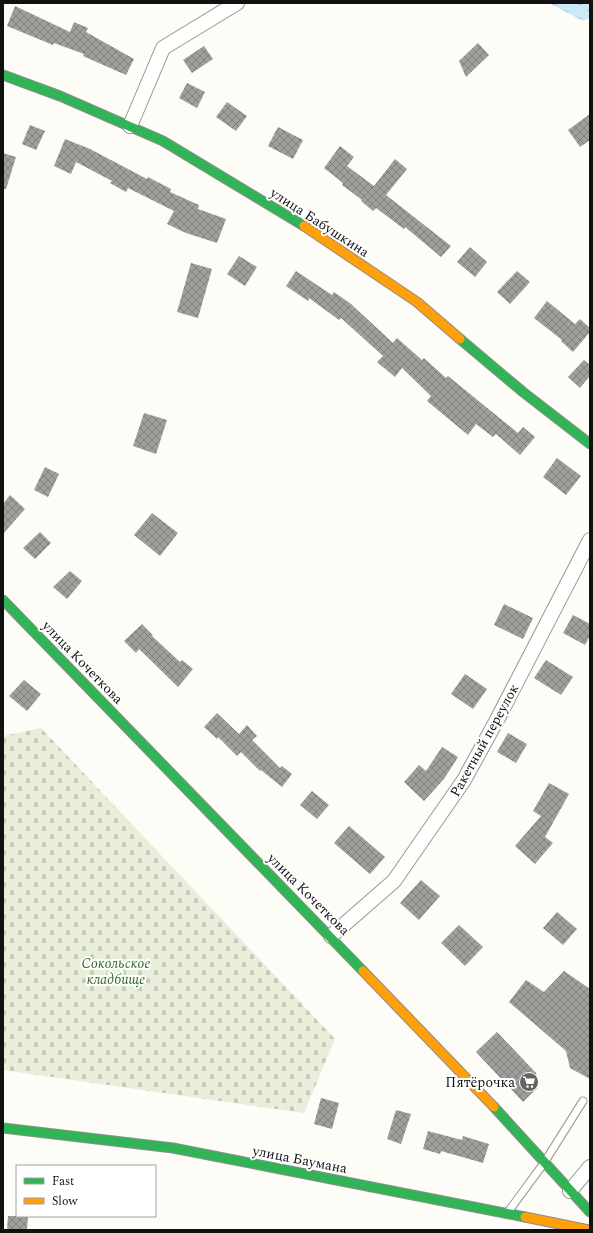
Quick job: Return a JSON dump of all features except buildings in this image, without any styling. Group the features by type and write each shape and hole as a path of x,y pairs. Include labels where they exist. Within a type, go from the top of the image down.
{"street":[{"path":"130,126 163,48 234,4"},
{"name":"улица Бабушкина","path":"3,75 60,96 163,141 301,224 417,302 523,392 590,444"},
{"name":"Ракетный переулок","path":"331,936 394,881 464,780 498,718 590,540"},
{"name":"улица Кочеткова","path":"3,600 452,1062 590,1212"},
{"name":"улица Баумана","path":"3,1128 173,1148 589,1230"},
{"path":"570,1191 590,1167"}],"lane":[{"path":"506,1214 544,1163 583,1101"}],"green space":[{"name":"Сокольское кладбище","path":"41,728 335,1039 304,1113 3,1070 3,736"}],"water":[{"path":"549,3 590,3 590,18 583,21"}],"traffic: fast":[{"path":"3,75 60,96 163,141 304,226"},
{"path":"460,339 523,392 590,444"},
{"path":"3,600 363,971"},
{"path":"494,1107 590,1212"},
{"path":"3,1128 173,1148 525,1217"}],"traffic: slow":[{"path":"304,226 417,302 460,339"},
{"path":"363,971 494,1107"},
{"path":"525,1217 589,1230"}],"place":[{"name":"Пятёрочка","path":"529,1082"}]}
